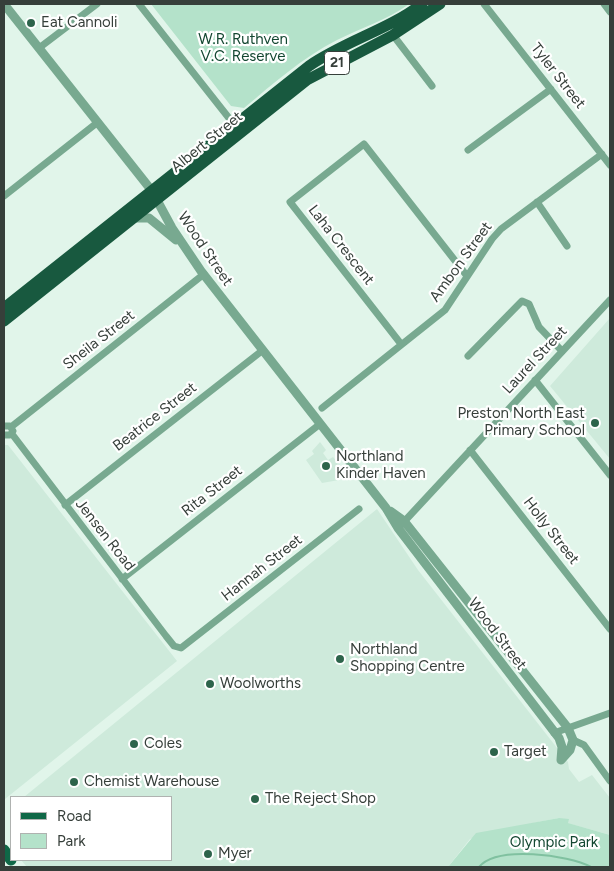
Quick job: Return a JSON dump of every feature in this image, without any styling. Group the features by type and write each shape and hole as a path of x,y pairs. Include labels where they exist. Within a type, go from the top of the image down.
{"highway":[{"name":"Albert Street","path":"4,308 42,285 134,218 155,196 234,124 325,62 402,18 422,4"},
{"name":"Albert Street","path":"4,321 42,285 155,196 241,134 307,80 325,62 393,35 440,4"}],"street":[{"name":"Wood Street","path":"4,4 155,196 185,248 320,424 386,508 401,524 544,696 568,728 573,740 570,750 561,760 562,747 557,736 401,524"},
{"path":"39,48 96,4"},
{"path":"139,4 241,134"},
{"name":"Tyler Street","path":"484,4 610,165"},
{"path":"604,4 610,12"},
{"path":"393,35 432,86"},
{"path":"468,150 551,88"},
{"path":"4,196 98,122"},
{"name":"Laha Crescent","path":"401,344 290,202 364,144 467,276"},
{"name":"Ambon Street","path":"322,408 446,310 496,234 602,154"},
{"path":"537,202 567,246"},
{"path":"134,218 149,218 185,248"},
{"name":"Sheila Street","path":"7,429 204,274"},
{"name":"Laurel Street","path":"401,524 610,300"},
{"path":"468,356 522,301 529,304 535,321 562,351"},
{"name":"Beatrice Street","path":"65,505 263,350"},
{"path":"535,380 610,475"},
{"name":"Rita Street","path":"122,579 320,424"},
{"name":"Jensen Road","path":"7,429 174,646 181,648"},
{"name":"Holly Street","path":"470,450 610,629"},
{"name":"Hannah Street","path":"181,648 359,509"},
{"path":"538,710 538,701 544,696"},
{"path":"557,736 568,728 610,713"},
{"path":"557,736 573,740"},
{"name":"Wood Street","path":"573,740 584,745 610,781"}],"shaded area":[{"name":"Preston North East Primary School","path":"610,318 610,459 550,386"},
{"name":"Northland Kinder Haven","path":"320,442 326,450 323,453 328,460 333,457 346,472 339,480 322,483 306,460 314,454 312,451"},
{"path":"4,445 8,445 177,661 5,799"},
{"name":"Northland Shopping Centre","path":"377,509 418,570 568,762 569,769 579,782 592,775 610,798 610,835 567,823 559,818 538,822 470,839 448,867 27,867 22,861 172,861 172,796 25,796"}],"green space":[{"name":"W.R. Ruthven V.C. Reserve","path":"151,4 409,4 392,15 324,47 289,71 244,108 231,106"},
{"name":"Olympic Park","path":"559,818 569,819 568,823 610,835 610,867 448,867 476,833"}],"waterway":[{"path":"479,867 488,860 516,854 550,856 591,867"}],"place":[{"name":"Eat Cannoli","path":"31,23"},
{"name":"Preston North East Primary School","path":"595,423"},
{"name":"Northland Kinder Haven","path":"326,466"},
{"name":"Northland Shopping Centre","path":"340,659"},
{"name":"Woolworths","path":"210,684"},
{"name":"Coles","path":"134,744"},
{"name":"Target","path":"494,752"},
{"name":"Chemist Warehouse","path":"74,782"},
{"name":"The Reject Shop","path":"255,799"},
{"name":"Myer","path":"208,854"}]}
